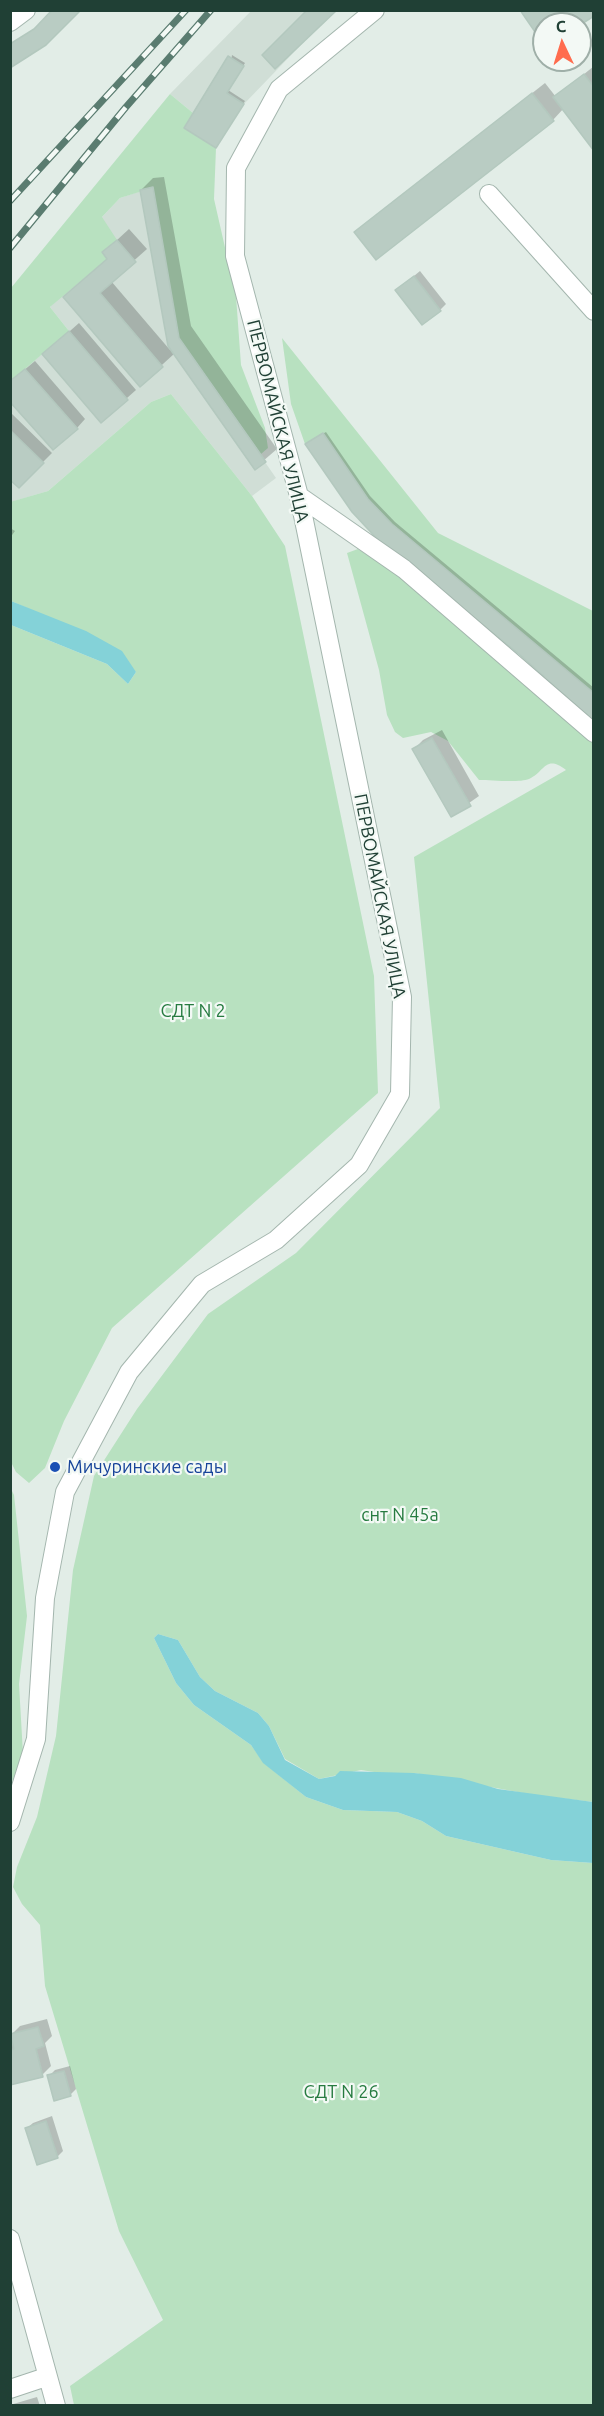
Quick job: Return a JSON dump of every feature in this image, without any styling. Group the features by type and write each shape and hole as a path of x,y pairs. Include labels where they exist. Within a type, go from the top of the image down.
{"street":[{"path":"10,22 26,10"},
{"name":"ПЕРВОМАЙСКАЯ УЛИЦА","path":"10,1822 36,1739 45,1598 65,1492 129,1372 202,1284 276,1240 359,1165 400,1094 402,997 299,496 235,256 236,168 279,89 375,10"},
{"path":"489,194 594,311"},
{"path":"299,496 404,569 594,733"},
{"path":"10,2239 46,2377 56,2406"},
{"path":"10,2388 46,2377"}],"shaded area":[{"path":"251,11 337,11 323,22 244,104 216,148 184,128 193,113 170,94"},
{"path":"153,187 179,338 276,478 252,496 171,394 151,402 48,491 11,502 10,381 69,331 50,307 102,252 102,217 120,198"}],"green space":[{"path":"170,94 193,113 184,128 216,148 214,199 236,296 241,365 265,428 268,448 261,454 179,338 152,188 120,198 102,217 117,240 102,252 107,259 50,307 69,331 11,381 11,288"},
{"path":"282,338 438,533 593,611 593,693 392,524 368,499 323,434 305,444 291,404"},
{"name":"СДТ N 2","path":"171,394 252,496 285,546 374,976 378,1093 112,1328 64,1421 45,1468 29,1483 16,1472 10,1460 11,625 107,664 128,684 136,672 57,621 11,601 10,502 48,491 151,402"},
{"path":"358,549 398,574 593,743 593,1802 534,1795 414,1773 387,1774 361,1770 319,1779 285,1759 269,1726 258,1713 215,1691 200,1677 178,1640 158,1634 154,1638 176,1683 194,1705 251,1745 264,1763 306,1797 343,1810 397,1812 422,1821 446,1836 551,1860 593,1863 593,2405 74,2405 70,2386 163,2320 119,2231 45,1986 40,1925 22,1904 13,1887 17,1867 37,1817 56,1736 73,1570 94,1476 137,1409 208,1314 296,1253 440,1108 414,857 566,770 549,764 529,779 479,780 448,741 431,732 403,738 395,732 387,715 379,670 347,553"},
{"path":"10,1487 14,1495 27,1616 19,1684 23,1754 11,1784"}],"water":[{"path":"11,601 86,631 122,651 136,672 128,684 107,664 11,625"},
{"path":"158,1634 178,1640 200,1677 215,1691 258,1713 269,1726 285,1760 319,1779 335,1776 340,1771 414,1773 461,1778 498,1789 593,1802 593,1863 551,1860 446,1836 422,1821 397,1812 343,1810 306,1797 263,1763 251,1745 194,1705 176,1683 154,1638"}],"building":[{"path":"52,10 81,10 46,45 10,68 10,44 34,29"},
{"path":"307,10 337,10 275,69 262,55"},
{"path":"520,10 594,10 592,17 592,12 532,12 532,28"},
{"path":"228,56 244,66 227,93 244,104 216,148 184,128"},
{"path":"584,74 594,87 594,151 553,97"},
{"path":"532,93 554,121 376,260 354,232"},
{"path":"153,187 179,338 266,462 255,470 168,346 140,190"},
{"path":"117,240 136,262 100,293 163,367 140,387 63,297 107,259 102,252"},
{"path":"414,276 441,311 422,325 395,290"},
{"path":"69,331 128,400 101,423 42,354"},
{"path":"25,369 78,429 53,450 10,402 10,381"},
{"path":"10,430 44,463 19,488 10,480"},
{"path":"323,433 368,499 392,524 594,693 594,722 520,655 379,541 352,512 305,444"},
{"path":"432,738 471,806 451,817 412,749"},
{"path":"38,2027 44,2046 36,2049 43,2077 10,2085 10,2050 14,2049 10,2034"},
{"path":"64,2071 71,2096 54,2101 47,2075"},
{"path":"46,2121 58,2158 37,2165 25,2128"}],"railway":[{"path":"10,201 186,10"},
{"path":"10,248 126,107 211,10"}],"place":[{"name":"Мичуринские сады","path":"55,1467"}],"park label":[{"name":"снт N 45а","path":"400,1515"},
{"name":"СДТ N 26","path":"341,2092"}]}
